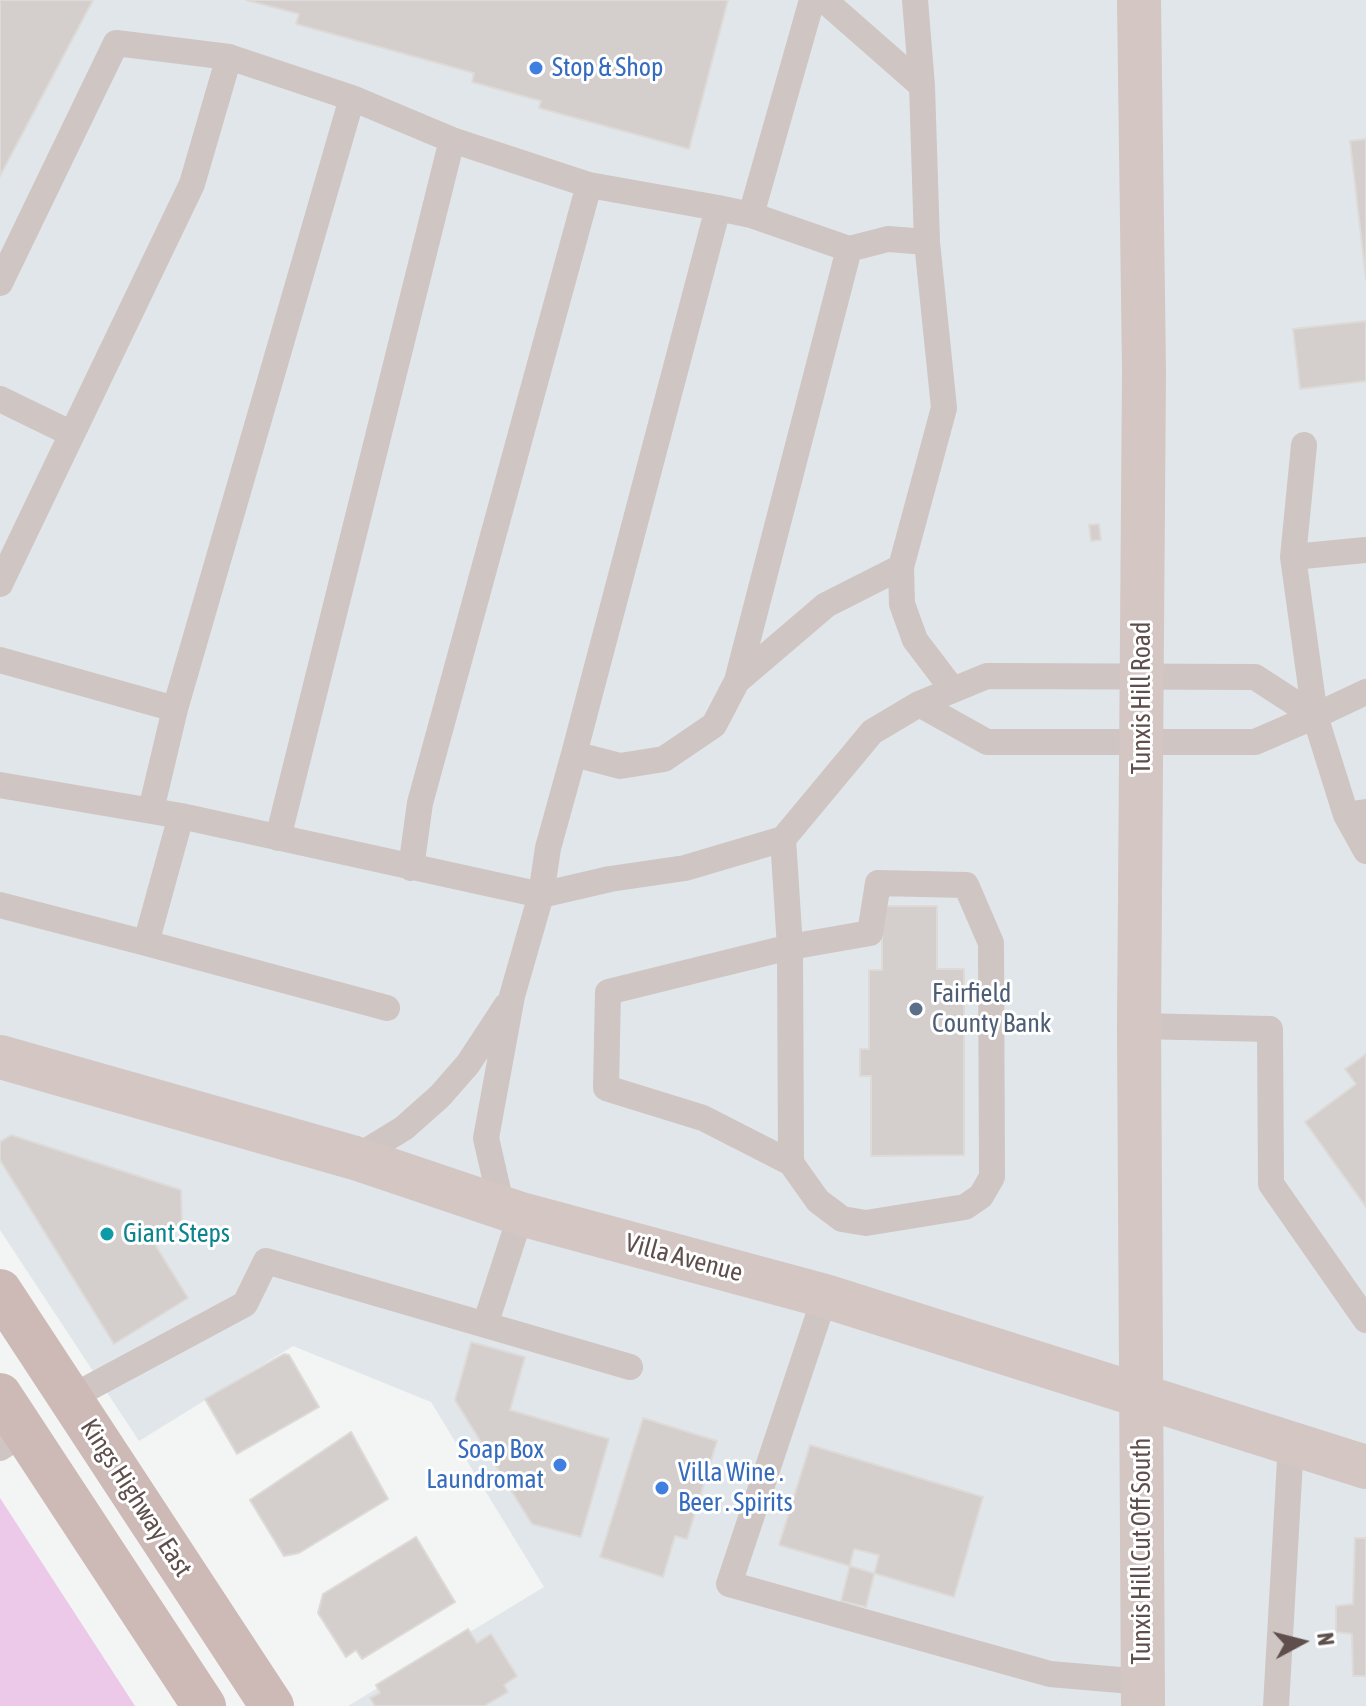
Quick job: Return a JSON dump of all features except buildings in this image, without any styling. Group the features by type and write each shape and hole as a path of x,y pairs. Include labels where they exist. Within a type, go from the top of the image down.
{"main road":[{"name":"Tunxis Hill Road","path":"1139,0 1144,371 1139,1026 1141,1396"},
{"name":"Villa Avenue","path":"0,1057 355,1158 512,1211 825,1296 1366,1467"},
{"name":"Kings Highway East","path":"0,1291 272,1706"},
{"path":"0,1395 12,1440 204,1706"},
{"name":"Tunxis Hill Cut Off South","path":"1141,1396 1143,1694"}],"lane":[{"path":"751,215 812,0"},
{"path":"824,0 922,86"},
{"path":"915,0 922,86 927,242 944,408 901,567 902,604 915,640 953,690"},
{"path":"0,283 116,43 229,57 352,98 452,140 589,185 751,215 849,249 888,239 927,242"},
{"path":"0,584 192,184 229,57"},
{"path":"151,810 175,709 352,98"},
{"path":"278,838 452,140"},
{"path":"411,868 420,803 589,185"},
{"path":"485,1325 512,1211 486,1138 512,996 541,895 548,848 718,208"},
{"path":"574,754 620,766 664,759 714,725 737,681 849,249"},
{"path":"0,399 72,434"},
{"path":"1304,445 1293,557 1315,716 1356,814 1366,851"},
{"path":"1293,557 1366,550"},
{"path":"737,681 826,605 901,567"},
{"path":"0,660 175,709"},
{"path":"0,785 181,816 541,895 610,879 685,868 783,839 872,732 919,704 987,676 1255,677 1315,716"},
{"path":"919,704 987,742 1255,742 1366,692"},
{"path":"146,943 181,816"},
{"path":"783,839 790,947 791,1163"},
{"path":"878,883 966,885 991,943 992,1177 981,1196 965,1207 866,1223 842,1219 818,1201 791,1163 703,1118 606,1088 608,992 790,947 870,933 878,883"},
{"path":"0,905 387,1008"},
{"path":"355,1158 404,1128 440,1096 468,1064 512,996"},
{"path":"1139,1026 1270,1029 1271,1184 1366,1320"},
{"path":"70,1398 245,1304 266,1261 630,1367"},
{"path":"825,1296 729,1584 1050,1674 1143,1694"},
{"path":"1276,1706 1291,1443"}],"shaded area":[{"path":"0,0 1366,0 1366,1706 348,1706 544,1587 431,1402 293,1346 139,1441 0,1230"},
{"path":"0,1498 135,1706 0,1706"}],"place":[{"name":"Stop & Shop","path":"536,68"},
{"name":"Fairfield County Bank","path":"916,1009"},
{"name":"Giant Steps","path":"107,1234"},
{"name":"Soap Box Laundromat","path":"560,1465"},
{"name":"Villa Wine . Beer . Spirits","path":"662,1488"}]}
